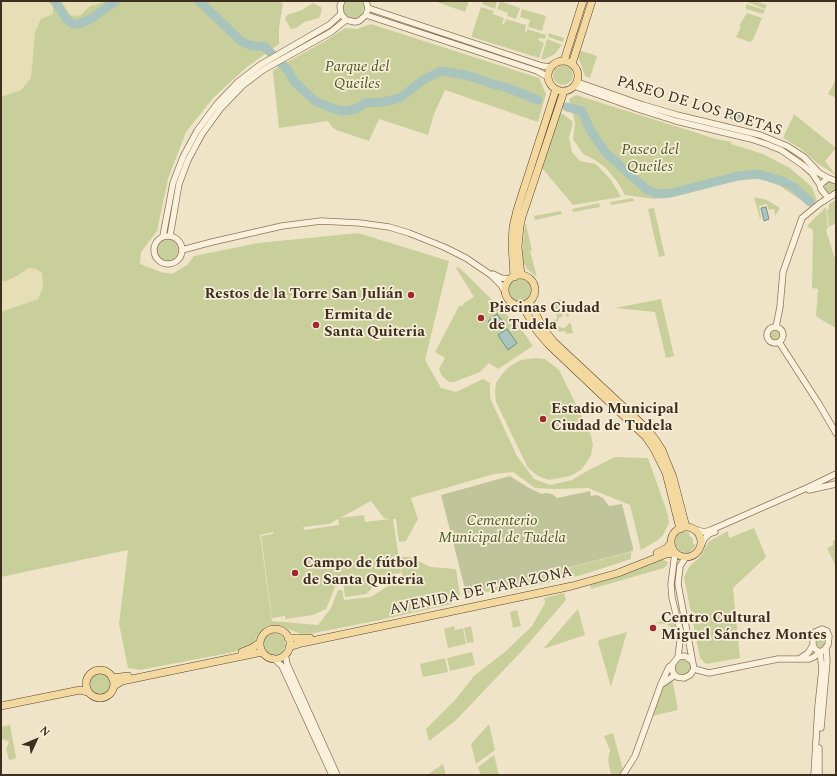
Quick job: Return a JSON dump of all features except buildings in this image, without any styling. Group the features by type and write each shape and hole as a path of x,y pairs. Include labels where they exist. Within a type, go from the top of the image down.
{"main road":[{"path":"564,61 583,1"},
{"path":"572,64 592,1"},
{"path":"515,277 521,221 564,91 575,84 577,72 572,64 564,61 551,67 548,77 552,86 556,89 564,91"},
{"path":"515,277 512,244 513,227 520,199 556,89"},
{"path":"526,276 535,287 534,296 526,304 518,305 509,301 505,292 506,285 515,277 526,276"},
{"path":"526,304 554,342 646,428 662,450 673,477 687,528 700,536 701,546 696,554 686,557 675,553 671,543 673,534 687,528"},
{"name":"AVENIDA DE TARAZONA","path":"288,638 311,638 588,579 639,561 662,551 671,543"},
{"name":"AVENIDA DE TARAZONA","path":"290,647 302,643 572,586 618,572 666,554 675,553"},
{"path":"269,630 280,630 285,633 288,638 290,647 288,651 278,658 269,657 262,652 259,643 261,636 269,630"},
{"path":"112,678 129,676 246,652 259,643"},
{"path":"1,705 80,690 88,692 96,698 102,699 110,694 114,686 122,682 262,652"},
{"path":"1,705 77,687 86,681 91,673 100,670 105,671 112,678 114,686"},
{"path":"86,681 88,692"}],"street":[{"path":"342,1 340,6 341,14 346,20 355,22 363,19 366,15 368,8 366,1"},
{"path":"368,8 542,66 551,67"},
{"path":"164,236 173,183 183,157 197,131 216,104 238,82 260,65 330,25 341,14"},
{"path":"366,15 537,71 548,77"},
{"path":"170,236 179,184 188,160 202,134 221,108 242,86 266,68 330,32 346,20"},
{"name":"PASEO DE LOS POETAS","path":"575,84 677,115 760,135 787,146 804,157 819,173 836,181"},
{"name":"PASEO DE LOS POETAS","path":"575,84 638,109 676,121 751,139 781,150 804,166 812,174 828,198"},
{"path":"820,185 828,178"},
{"path":"776,327 780,307 783,272 802,218 819,204 836,193"},
{"path":"182,248 284,223 331,219 365,221 403,229 431,238 468,257 501,278 515,277"},
{"path":"182,248 282,226 321,221 360,223 409,233 439,244 466,258 485,271 501,285 505,292"},
{"path":"164,236 170,236 179,242 182,248 179,260 168,265 161,263 157,259 154,253 154,246 158,240 164,236"},
{"path":"776,327 770,329 767,333 767,337 771,342 779,342"},
{"path":"776,327 782,332 782,338 779,342"},
{"path":"779,342 836,433"},
{"path":"687,528 704,532 711,530 836,474"},
{"path":"701,546 704,539 709,534 812,489 836,484"},
{"path":"675,553 671,584 672,598 681,633 678,658"},
{"path":"672,665 672,670 676,676 680,678 687,677 694,669 678,584 680,566 686,557"},
{"path":"819,775 818,750 827,661 826,649 829,642 829,636 827,631 824,629 815,632 813,640 815,650 820,652"},
{"path":"797,660 806,655 813,645"},
{"path":"694,669 709,673 778,659 809,659 826,649"},
{"path":"814,775 818,706 822,669 820,652"},
{"path":"285,654 287,666 337,775"},
{"path":"624,775 635,756 661,684 669,667 678,658 685,656 692,661"},
{"path":"273,658 282,666 332,775"},
{"path":"661,684 676,676"}],"shaded area":[{"path":"1,1 47,1 53,6 53,14 35,32 32,78 21,90 1,97"},
{"path":"61,1 108,1 90,6 81,15 75,16 70,15"},
{"path":"29,268 36,269 42,273 43,287 38,299 1,312 1,279 4,282"}],"green space":[{"path":"47,1 61,1 70,15 75,16 81,15 90,6 108,1 277,1 283,3 279,28 279,44 247,67 214,97 186,132 168,179 157,231 141,252 140,264 161,272 172,274 187,265 194,256 258,243 358,233 449,261 425,360 441,388 456,392 483,379 490,383 490,398 517,456 534,479 550,485 572,480 615,457 648,458 668,515 669,523 663,535 658,540 641,550 630,505 588,488 535,488 513,472 494,474 411,498 418,519 406,541 399,542 396,519 393,519 401,573 381,576 380,580 366,594 345,597 343,581 337,582 326,609 313,615 285,619 285,616 272,618 261,536 273,534 273,532 260,535 272,621 318,625 331,608 338,590 342,590 344,600 371,597 402,577 400,557 411,557 430,567 456,569 460,595 452,604 304,635 277,625 268,626 259,634 252,644 234,652 140,670 128,668 119,624 128,550 1,577 1,312 38,299 43,287 42,273 36,269 29,268 4,282 1,279 1,97 21,90 31,78 35,32 41,19 53,14 53,6","holes":["371,501 384,518 390,519 365,522 364,515 340,518","338,519 339,525 304,530 303,527 329,524"]},
{"path":"345,1 362,1 364,7 362,14 353,19 346,16 343,10"},
{"path":"434,1 469,1 465,12"},
{"path":"483,1 497,1 495,9 482,4"},
{"path":"500,1 520,8 516,19 507,16 508,13 497,9"},
{"path":"747,1 756,1 767,5 765,9"},
{"path":"313,3 321,7 322,10 319,18 304,22 296,28 291,29 285,19 287,15 302,10"},
{"path":"746,4 765,10 763,14 746,9"},
{"path":"481,7 494,11 493,14 504,18 502,24 504,24 506,19 526,25 525,31 527,32 527,29 546,35 545,39 539,38 538,40 544,43 539,58 472,37"},
{"path":"522,9 546,16 542,31 528,27 530,20 520,17"},
{"path":"747,13 762,18 753,40 750,42 736,37 740,29 740,24"},
{"name":"Parque del Queiles","path":"371,24 539,78 546,94 538,122 445,90 434,114 428,135 379,119 369,141 336,130 328,121 279,128 273,70 345,28 357,29"},
{"path":"549,33 564,38 563,42 548,37"},
{"path":"547,39 562,45 555,54 545,59 541,59"},
{"path":"579,50 597,56 590,78 585,76 578,56"},
{"path":"563,65 570,68 573,75 570,82 563,85 556,82 553,75 556,68"},
{"path":"836,79 836,98 828,94"},
{"name":"Paseo del Queiles","path":"576,95 716,139 732,142 731,144 763,154 790,168 812,187 817,201 808,205 780,186 765,180 751,178 737,179 705,188 692,189 654,199 625,195 606,168 583,154 573,139 575,123 569,99"},
{"path":"563,114 573,122 569,138 572,152 580,161 596,164 611,180 621,197 573,205 542,168 559,115"},
{"path":"794,114 836,148 825,161 836,175 818,164 801,149 783,138"},
{"path":"830,181 834,183 836,187 834,191 830,193 826,191 824,187 826,183"},
{"path":"754,197 767,200 780,208 775,216 774,209 769,210 767,204 759,206 760,219"},
{"path":"633,198 634,201 611,205 610,202"},
{"path":"836,200 836,223 829,227 827,210 829,209 829,204"},
{"path":"599,203 600,207 573,212 572,209"},
{"path":"826,207 828,228 826,230 836,262 836,328 816,316 818,289 812,288 813,230 807,226"},
{"path":"654,208 665,256 659,257 648,209"},
{"path":"561,211 562,214 535,220 534,216"},
{"path":"525,224 537,277 527,269 522,256"},
{"path":"167,239 175,242 178,250 175,258 167,261 159,258 156,250 159,242"},
{"name":"Piscinas Ciudad de Tudela","path":"457,267 462,270 522,330 533,346 498,369 489,363 480,372 454,382 449,382 442,376 439,369 445,358 435,352 459,306 462,306 474,297 456,268"},
{"path":"520,279 528,282 531,290 528,298 520,301 512,298 509,290 512,282"},
{"path":"563,299 559,306 563,315 562,317 559,318 557,323 546,323 545,322 557,319 554,301"},
{"path":"661,299 674,356 666,358 655,312 615,308"},
{"path":"566,300 569,316 567,317 562,310 561,305"},
{"path":"569,323 571,324 573,333 566,334 565,331 560,332 551,326 555,325 563,328"},
{"path":"773,330 777,330 779,331 779,339 773,340 770,337 770,333"},
{"name":"Estadio Municipal Ciudad de Tudela","path":"534,358 545,359 559,370 591,435 593,445 591,455 581,470 570,476 549,480 538,476 528,468 496,402 496,383 503,373 510,366 521,360"},
{"name":"Cementerio Municipal de Tudela","path":"510,476 529,488 542,494 552,494 557,498 590,491 591,496 597,495 603,498 609,506 622,504 633,551 466,593 441,495"},
{"path":"754,528 766,557 733,588 740,658 706,664 700,658 684,577 689,567 701,556 708,542 728,531 729,538"},
{"path":"683,531 690,533 689,535 693,539 693,544 696,545 690,552 686,553 680,551 675,545 677,535"},
{"path":"836,539 835,565 827,548 833,545 833,541"},
{"path":"631,552 631,559 582,575 516,590 466,593"},
{"path":"662,559 668,562 664,568 591,589 590,585 623,575"},
{"path":"564,593 566,600 521,652 455,721 429,741 426,729 455,700 474,676 506,651 532,626 545,603 544,598"},
{"path":"578,609 585,635 543,649 577,610"},
{"path":"517,610 521,626 513,628 510,612"},
{"path":"671,619 674,621 676,630 666,624 654,623"},
{"path":"454,626 455,630 463,628 466,644 448,648 444,629"},
{"path":"471,626 474,642 467,643 464,628"},
{"path":"627,632 611,687 598,642 599,640"},
{"path":"274,633 282,636 285,644 282,652 274,655 266,652 263,644 266,636"},
{"path":"819,633 822,633 825,637 824,645 820,648 817,644 817,637"},
{"path":"472,652 475,665 450,671 447,658"},
{"path":"445,658 448,672 423,677 420,664"},
{"path":"683,659 690,664 691,667 686,674 683,675 676,670 675,667 680,660"},
{"path":"100,673 108,676 111,684 108,692 100,695 92,692 89,684 92,676"},
{"path":"672,678 678,710 652,716 663,686"},
{"path":"489,724 495,750 476,764 471,744"},
{"path":"10,725 16,757 15,759 9,760 6,749 9,742 3,739 1,742 1,727"},
{"path":"613,733 623,769 620,775 611,775 608,760 610,750 604,736"},
{"path":"494,755 499,775 481,775 478,767"},
{"path":"443,764 446,775 427,775"}],"water":[{"path":"732,112 743,117 740,123 730,118"},
{"path":"766,207 769,219 764,221 761,208"},
{"path":"497,314 504,323 495,330 488,321"},
{"path":"507,329 517,343 508,350 498,335"}],"waterway":[{"path":"55,1 67,20 74,24 79,24 89,20 116,1"},
{"path":"199,1 241,41 249,45 265,47 287,69 294,81 315,101 334,109 344,111 356,109 365,103 383,102 400,98 423,80 441,71 466,75 508,88 538,100"},
{"path":"567,107 582,111 590,130 606,153 647,190 659,194 671,193 738,176 758,174 782,181 794,187 810,202"}],"place":[{"name":"Restos de la Torre San Julián","path":"411,295"},
{"name":"Piscinas Ciudad de Tudela","path":"481,318"},
{"name":"Ermita de Santa Quiteria","path":"316,325"},
{"name":"Estadio Municipal Ciudad de Tudela","path":"543,419"},
{"name":"Campo de fútbol de Santa Quiteria","path":"295,573"},
{"name":"Centro Cultural Miguel Sánchez Montes","path":"653,628"}]}
